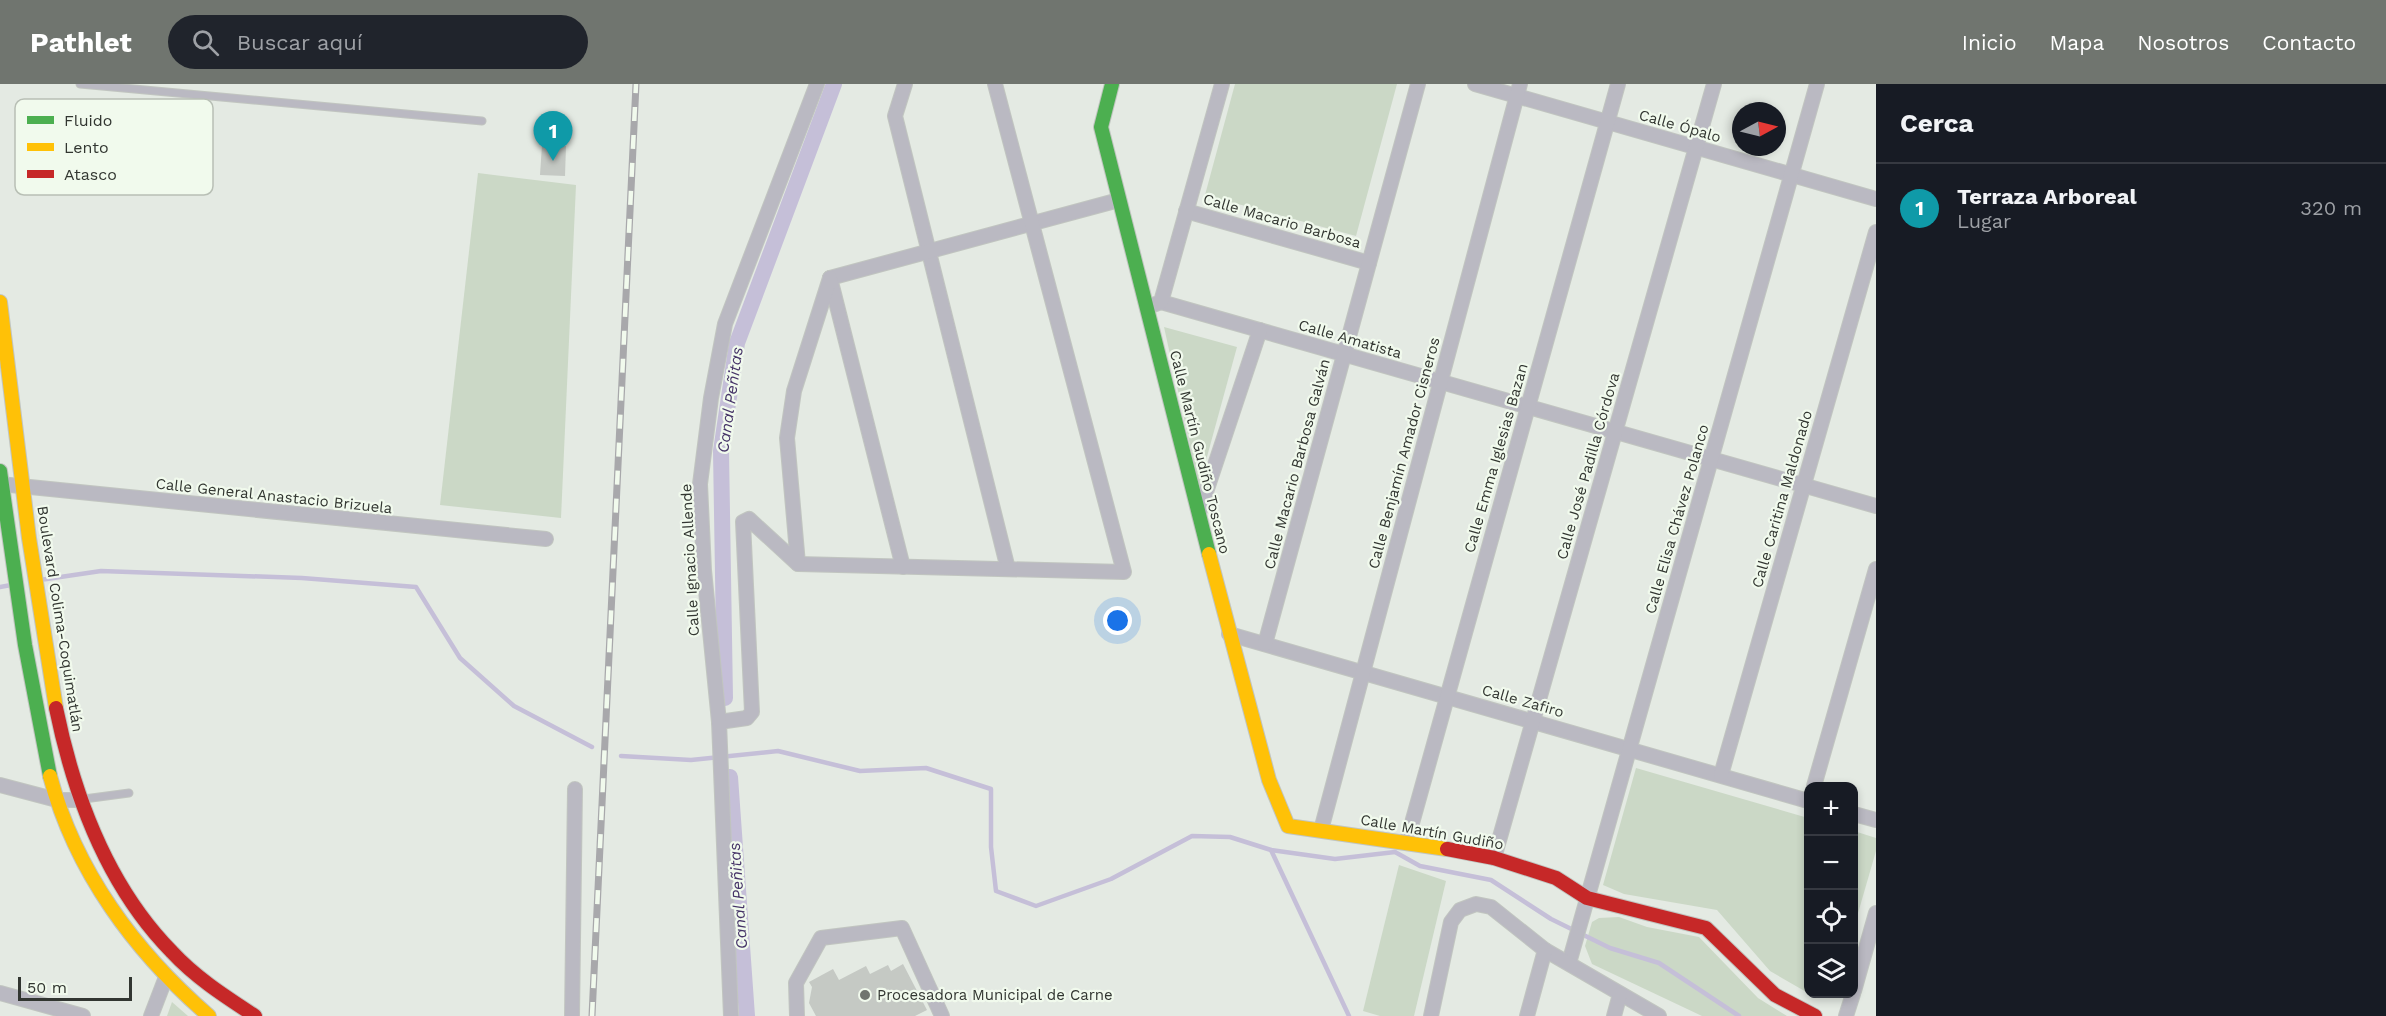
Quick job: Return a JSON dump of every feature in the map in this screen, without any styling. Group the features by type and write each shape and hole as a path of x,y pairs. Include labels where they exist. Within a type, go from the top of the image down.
{"main road":[{"name":"Calle Martín Gudiño Toscano","path":"1112,84 1101,127 1229,634 1269,780 1288,826"},
{"name":"Boulevard Colima-Coquimatlán","path":"0,302 22,488 58,725 79,800 109,867 163,944 214,988 255,1016"},
{"path":"1,480 40,733 57,800 90,875 147,955 166,977 209,1016"},
{"name":"Calle Martín Gudiño","path":"1288,826 1407,841 1494,858 1556,878 1587,898 1706,928 1775,995 1815,1016"}],"street":[{"name":"Calle Ignacio Allende","path":"731,1016 719,722 704,570 700,484 711,398 725,324 817,84"},
{"path":"904,84 895,116 1008,569"},
{"path":"719,722 747,718 752,712 743,522 748,519 798,564 1124,572 994,84"},
{"path":"1146,308 1161,302 1222,84"},
{"name":"Calle Macario Barbosa Galván","path":"1265,644 1418,84"},
{"name":"Calle Ópalo","path":"1475,84 1518,90 1607,122 1876,199"},
{"name":"Calle Emma Iglesias Bazan","path":"1407,841 1618,84"},
{"name":"Calle José Padilla Córdova","path":"1494,858 1714,84"},
{"name":"Calle Elisa Chávez Polanco","path":"1569,963 1817,84"},
{"name":"Calle Benjamín Amador Cisneros","path":"1321,830 1518,90"},
{"path":"830,278 1119,200"},
{"name":"Calle Macario Barbosa","path":"1186,211 1369,263"},
{"name":"Calle Caritina Maldonado","path":"1721,775 1876,232"},
{"path":"798,564 787,438 794,391 830,278"},
{"path":"830,278 903,567"},
{"name":"Calle Amatista","path":"1161,302 1876,506"},
{"path":"1199,516 1260,330"},
{"name":"Calle General Anastacio Brizuela","path":"1,480 22,488 546,539"},
{"path":"1815,782 1876,569"},
{"name":"Calle Zafiro","path":"1229,634 1804,800"},
{"path":"0,785 57,800 79,800"},
{"path":"572,1016 575,789"},
{"path":"1858,815 1876,820"},
{"path":"1431,1016 1451,922 1461,910 1476,904 1491,907 1545,950 1659,1016"},
{"path":"1858,975 1876,913"},
{"path":"797,1016 796,983 821,938 902,928 942,1016"},
{"path":"1527,1016 1545,950"},
{"path":"151,1016 166,977"},
{"path":"0,993 82,1016"},
{"path":"1614,1016 1620,994"},
{"path":"1846,1016 1851,998"}],"lane":[{"path":"80,84 482,121"},
{"path":"79,800 129,793"}],"green space":[{"path":"1235,84 1397,84 1356,236 1205,195"},
{"path":"478,173 576,185 561,518 440,505"},
{"path":"1164,327 1237,347 1199,486"},
{"path":"1636,768 1804,817 1804,991 1770,971 1717,910 1624,894 1603,885"},
{"path":"1858,832 1876,838 1876,851 1858,913"},
{"path":"1399,865 1446,881 1414,1016 1380,1016 1363,1011"},
{"path":"1619,917 1647,927 1699,937 1758,998 1787,1016 1702,1016 1592,964 1585,946 1592,922 1599,918"},
{"path":"172,1002 188,1016 167,1016"}],"building":[{"path":"542,145 566,146 565,176 540,175"},
{"name":"Procesadora Municipal de Carne","path":"903,964 927,1010 915,1016 816,1016 809,1003 812,987 809,982 833,969 839,980 866,966 870,974 888,965 891,971"}],"waterway":[{"name":"Canal Peñitas","path":"725,698 721,451 737,343 834,84"},
{"path":"40,580 101,571 302,578 416,587 460,658 514,706 592,747"},
{"path":"0,587 11,585"},
{"path":"621,756 691,760 778,751 860,771 926,768 991,789 991,847 996,891 1036,906 1111,879 1192,836 1230,837 1271,850 1335,859 1395,852 1420,866 1491,880 1551,919 1610,948 1659,963 1739,1016"},
{"name":"Canal Peñitas","path":"730,777 747,1016"},
{"path":"1271,850 1349,1016"}],"railway":[{"path":"592,1016 636,84"}],"traffic: fast":[{"path":"1112,84 1101,127 1209,554"},
{"path":"0,471 25,645 50,776"}],"traffic: slow":[{"path":"0,302 29,538 56,708"},
{"path":"1209,554 1269,780 1288,826 1447,849"},
{"path":"50,776 75,845 111,908 156,965 209,1016"}],"traffic: jam":[{"path":"56,708 84,807 97,839 129,899 149,926 181,961 212,987 255,1016"},
{"path":"1447,849 1494,858 1556,878 1587,898 1706,928 1775,995 1815,1016"}],"place":[{"name":"Terraza Arboreal","path":"553,161"},
{"name":"Procesadora Municipal de Carne","path":"865,995"}]}
